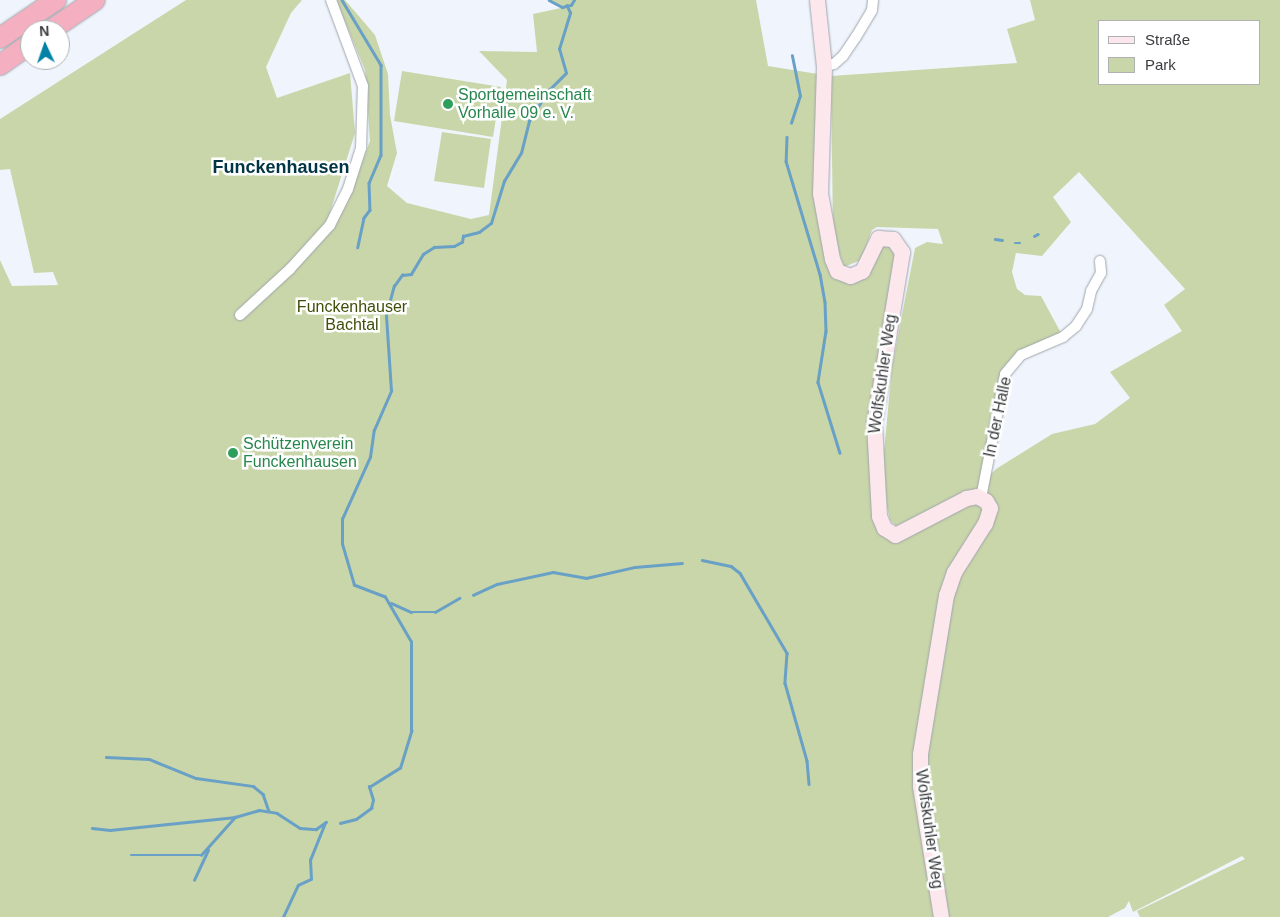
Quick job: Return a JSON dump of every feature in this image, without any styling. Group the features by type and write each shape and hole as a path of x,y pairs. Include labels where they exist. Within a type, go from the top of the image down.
{"highway":[{"path":"0,38 56,0"},
{"path":"65,20 94,0"},
{"path":"0,65 20,51"}],"street":[{"path":"240,315 290,269 330,225 348,188 361,148 363,86 331,0"},
{"name":"Wolfskuhler Weg","path":"817,0 824,67 820,193 825,232 834,265 846,276 859,274 875,243 882,237 893,239 902,252 874,423 879,516 884,528 896,535 966,498 980,498 986,501 989,515 954,572 946,595 920,754 920,786 941,917"},
{"path":"824,67 834,64 856,38 872,10 873,0"},
{"name":"In der Halle","path":"980,498 1005,374 1021,355 1063,336 1076,326 1087,309 1091,291 1101,273 1100,261"}],"green space":[{"name":"Funckenhauser Bachtal","path":"186,0 302,0 291,13 266,67 277,98 350,73 355,133 326,225 347,201 370,141 365,70 336,0 345,0 375,35 388,74 390,115 397,153 387,186 407,203 471,219 489,215 507,80 479,51 537,52 533,14 561,8 549,0 756,0 768,66 824,75 822,119 832,259 850,276 875,243 897,243 874,423 889,533 977,496 985,480 996,469 1052,434 1095,424 1130,398 1110,372 1182,331 1164,305 1185,289 1079,172 1053,197 1071,222 1042,256 1016,253 1012,272 1017,289 1025,295 1041,296 1061,333 1009,363 979,487 896,526 890,520 887,507 883,462 892,367 915,248 927,242 943,244 938,229 877,227 872,230 861,260 844,267 833,235 831,76 1017,63 1007,29 1035,20 1030,0 1280,0 1280,917 1140,917 1137,911 1245,859 1242,856 1133,912 1129,901 1125,908 1108,917 0,917 0,260 12,286 58,285 53,272 34,273 10,169 0,170 0,119"},
{"name":"Sportgemeinschaft Vorhalle 09 e. V.","path":"402,71 501,87 493,137 394,121"},
{"path":"442,132 491,139 484,188 434,181"}],"waterway":[{"path":"342,0 381,65 381,155 369,183 370,210 364,218 358,247"},
{"path":"549,0 562,7 571,5 574,0"},
{"path":"340,823 356,819 371,808 373,800 369,787 400,768 411,731 411,642 385,597 354,585 342,544 342,519 370,457 374,430 391,391 386,315 394,286 402,275 411,274 423,254 434,247 454,246 462,242 463,236 479,232 491,223 504,181 521,153 529,121 548,91 566,73 559,49 570,13 567,6"},
{"path":"791,123 800,96 792,56"},
{"path":"787,137 786,161 820,274 825,302 826,331 818,382 840,453"},
{"path":"1034,236 1038,234"},
{"path":"995,239 1002,240"},
{"path":"1015,243 1020,243"},
{"path":"702,560 731,566 740,573 787,653 785,683 807,761 809,784"},
{"path":"473,595 497,584 553,572 586,578 635,567 682,563"},
{"path":"391,603 411,612 435,612 459,598"},
{"path":"106,757 149,759 196,778 253,786 263,794 269,811"},
{"path":"92,828 110,830 235,817 259,810 277,813 300,828 316,829 326,822"},
{"path":"131,855 201,855 235,817"},
{"path":"283,917 298,885 311,879 310,860 325,823"},
{"path":"194,880 208,850"}],"place":[{"name":"Sportgemeinschaft Vorhalle 09 e. V.","path":"448,104"},
{"name":"Schützenverein Funckenhausen","path":"233,453"}],"district":[{"name":"Funckenhausen","path":"281,167"}]}
